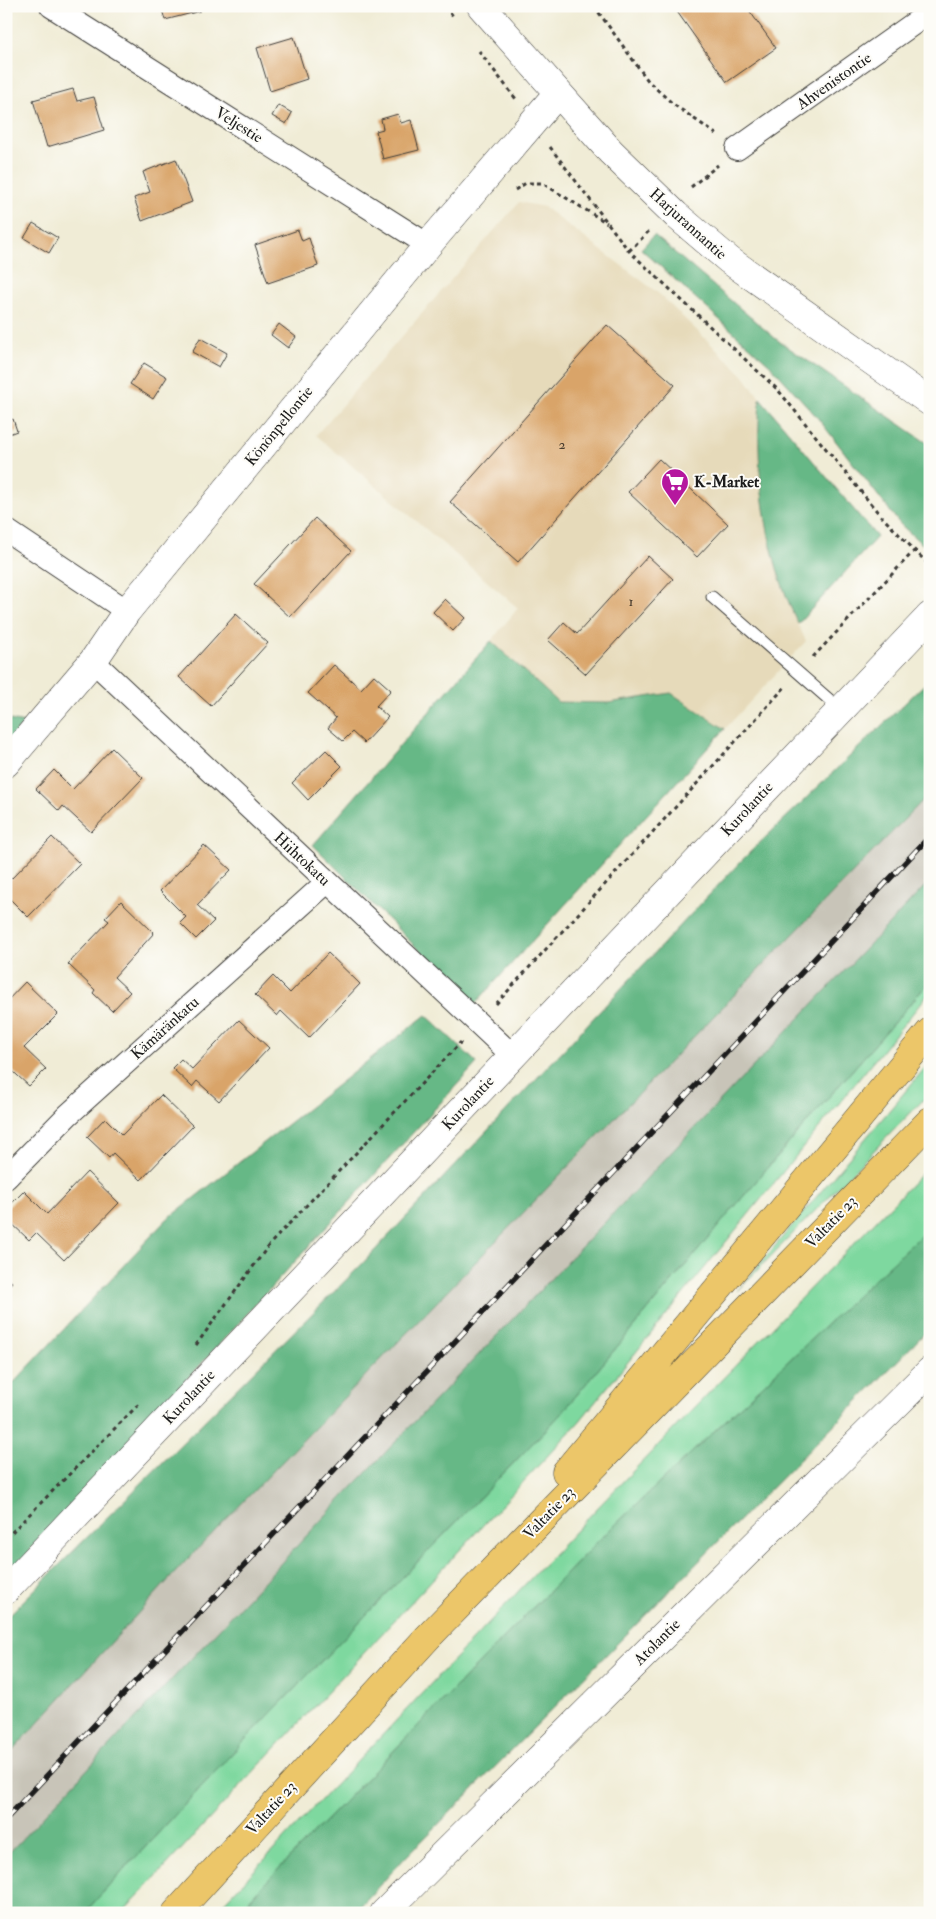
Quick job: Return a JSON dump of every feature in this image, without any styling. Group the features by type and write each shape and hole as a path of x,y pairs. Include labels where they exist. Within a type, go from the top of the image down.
{"highway":[{"path":"427,1638 930,1032"},
{"name":"Valtatie 23","path":"176,1913 427,1638 930,1121"}],"street":[{"name":"Veljestie","path":"51,6 428,245"},
{"name":"Harjurannantie","path":"481,6 557,94 611,152 676,215 729,260 930,402"},
{"name":"Ahvenistontie","path":"737,149 930,12"},
{"name":"Könönpellontie","path":"6,763 93,662 127,612 428,245 557,94"},
{"path":"6,530 127,612"},
{"name":"Kurolantie","path":"6,1590 930,616"},
{"name":"Hiihtokatu","path":"93,662 513,1056"},
{"name":"Kämäränkatu","path":"6,1178 68,1115 327,882"},
{"name":"Atolantie","path":"384,1913 930,1371"}],"lane":[{"path":"712,597 797,674 841,710"}],"path":[{"path":"445,6 457,22"},
{"path":"594,6 649,82 673,104 737,149 691,187"},
{"path":"474,44 630,251 778,390 880,515 930,566"},
{"path":"508,197 526,183 542,183 610,225"},
{"path":"630,251 656,224"},
{"path":"191,1352 269,1245 478,1024 797,674 914,551"},
{"path":"6,1538 143,1400"}],"shaded area":[{"path":"519,202 544,207 658,293 743,375 760,398 758,428 787,601 806,641 725,729 671,693 608,703 558,702 491,641 518,608 316,435"},
{"path":"930,793 930,881 342,1498 6,1856 6,1758 183,1564"}],"green space":[{"path":"654,235 776,339 930,445 930,544 922,544 900,524 817,417 770,365 641,249"},
{"path":"760,398 877,537 798,624 777,570 765,514 759,456"},
{"path":"491,641 558,702 608,703 671,693 725,729 474,1005 313,845"},
{"path":"930,679 930,793 183,1564 6,1758 6,1618 362,1264 743,859"},
{"path":"6,719 24,723 6,743"},
{"path":"930,881 930,981 768,1167 559,1416 240,1745 84,1913 6,1913 6,1856 342,1498"},
{"path":"930,981 930,992 579,1422 122,1913 84,1913 240,1745 559,1416 768,1167"},
{"path":"426,1015 477,1063 6,1577 6,1391 166,1220"},
{"path":"930,1062 930,1093 737,1291"},
{"path":"930,1165 930,1227 596,1543 236,1913 214,1913 602,1503"},
{"path":"930,1227 930,1328 404,1859 354,1913 236,1913 596,1543"}],"building":[{"path":"161,6 198,6 200,11 165,20"},
{"path":"673,6 746,6 776,48 727,82"},
{"path":"294,37 307,79 270,91 257,48"},
{"path":"73,89 77,101 94,97 104,130 47,147 33,100"},
{"path":"278,105 292,113 286,124 272,116"},
{"path":"398,114 401,123 411,120 419,150 383,159 376,131 383,129 381,119"},
{"path":"176,159 192,202 142,221 134,198 150,192 143,172"},
{"path":"33,223 58,238 49,253 24,238"},
{"path":"298,230 302,241 309,238 318,266 268,283 255,245"},
{"path":"279,324 296,337 288,348 271,335"},
{"path":"607,325 675,385 518,562 450,502"},
{"path":"200,338 227,353 219,367 192,352"},
{"path":"144,363 167,377 153,399 130,384"},
{"path":"6,416 8,421 13,419 17,431 6,435"},
{"path":"659,459 728,524 697,557 628,492"},
{"path":"315,518 351,551 290,617 254,584"},
{"path":"648,556 673,579 586,674 548,640 564,622 577,634"},
{"path":"445,599 465,618 453,631 433,612"},
{"path":"236,614 268,643 211,706 179,677"},
{"path":"334,665 361,689 374,675 391,690 376,706 388,717 364,743 352,732 343,741 328,728 336,718 308,693"},
{"path":"112,748 143,778 91,832 63,806 59,811 36,789 54,770 73,789"},
{"path":"326,750 342,766 308,800 292,783"},
{"path":"52,837 80,864 28,917 6,895 6,874 11,879"},
{"path":"204,845 231,870 197,905 214,921 196,939 180,923 186,917 160,891"},
{"path":"121,901 154,933 114,977 130,992 112,1011 93,993 95,990 68,964 109,921 105,918"},
{"path":"328,953 360,984 309,1038 281,1011 277,1016 255,995 273,976 290,993"},
{"path":"25,982 58,1014 24,1048 46,1069 29,1086 6,1065 6,1002"},
{"path":"239,1020 269,1048 219,1101 197,1081 192,1087 172,1068 181,1059 192,1069"},
{"path":"161,1095 193,1126 141,1180 113,1153 109,1158 87,1137 105,1118 122,1135"},
{"path":"87,1172 119,1203 64,1260 36,1233 29,1240 6,1218 6,1209 24,1191 47,1214"},
{"path":"6,1277 12,1282 6,1289"}],"railway":[{"path":"6,1819 930,836"}],"place":[{"name":"K-Market","path":"675,506"}]}
